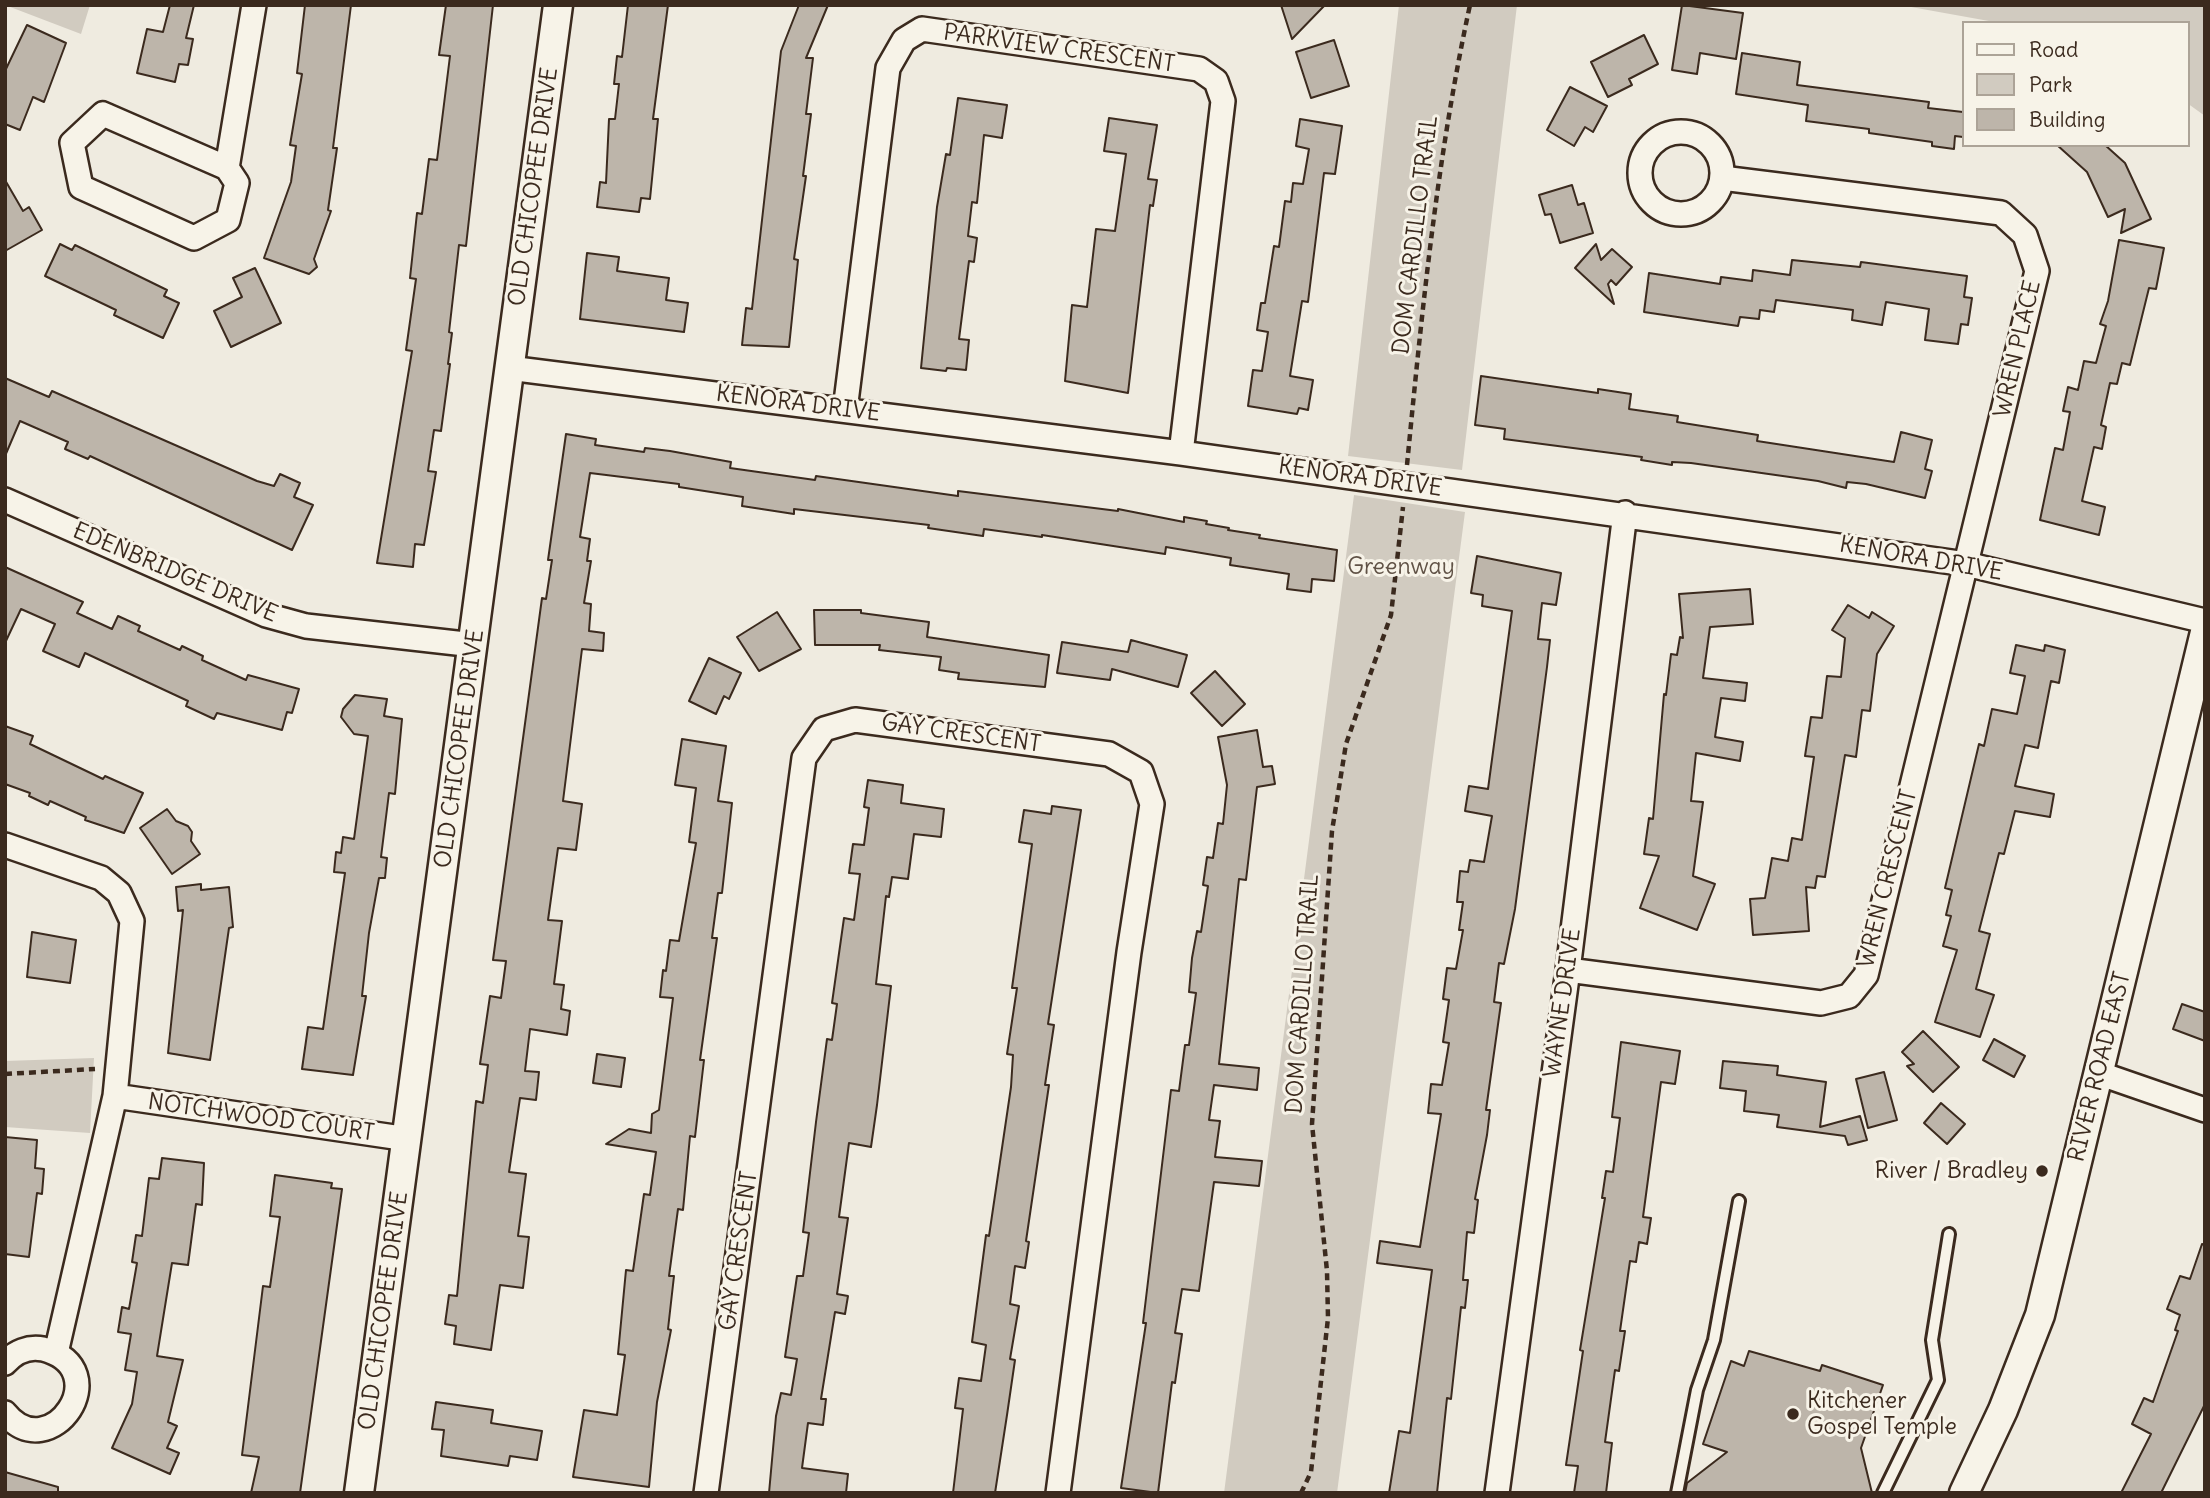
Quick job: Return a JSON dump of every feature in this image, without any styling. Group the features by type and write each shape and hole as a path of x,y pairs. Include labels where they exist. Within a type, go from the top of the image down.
{"street":[{"path":"227,168 103,114 72,143 81,187 194,238 228,220 237,183 227,168 254,5"},
{"name":"OLD CHICOPEE DRIVE","path":"359,1493 558,5"},
{"name":"PARKVIEW CRESCENT","path":"845,410 888,68 904,40 922,29 1199,69 1216,82 1223,101 1181,453"},
{"name":"WREN PLACE","path":"1722,178 2001,213 2025,235 2037,271 1966,564"},
{"name":"KENORA DRIVE","path":"509,368 1181,453 1625,513 1966,564 2205,621"},
{"name":"EDENBRIDGE DRIVE","path":"5,500 266,615 306,626 474,645"},
{"name":"WAYNE DRIVE","path":"1497,1493 1569,970 1625,513"},
{"name":"WREN CRESCENT","path":"1569,970 1821,1003 1849,996 1866,975 1966,564"},
{"name":"RIVER ROAD EAST","path":"1964,1493 2003,1410 2040,1315 2205,632"},
{"name":"GAY CRESCENT","path":"706,1493 804,758 824,729 855,720 1109,754 1141,772 1152,804 1129,952 1058,1493"},
{"name":"NOTCHWOOD COURT","path":"5,845 101,878 119,893 132,920 115,1096 56,1353"},
{"path":"2098,1073 2205,1110"},
{"name":"NOTCHWOOD COURT","path":"115,1096 408,1139"},
{"path":"5,1363 22,1350 36,1348 56,1353 71,1367 77,1383 70,1412 60,1422 42,1429 25,1428 5,1413"}],"lane":[{"path":"1677,1493 1697,1390 1714,1340 1738,1201"},
{"path":"1883,1493 1938,1380 1932,1340 1950,1234"}],"path":[{"name":"DOM CARDILLO TRAIL","path":"1406,471 1433,214 1453,85 1470,5"},
{"name":"DOM CARDILLO TRAIL","path":"1301,1493 1311,1472 1328,1318 1327,1271 1312,1125 1332,831 1346,744 1391,615 1403,502"},
{"path":"5,1074 100,1069"}],"green space":[{"path":"5,5 90,5 81,34"},
{"path":"1399,5 1517,5 1462,470 1348,456"},
{"path":"1900,5 2205,5 2205,116 2189,104 2189,21 1989,21"},
{"name":"Greenway","path":"1354,495 1465,512 1337,1493 1224,1493"},
{"path":"94,1058 90,1133 5,1127 5,1061"}],"building":[{"path":"170,5 194,5 186,38 193,39 188,65 179,64 175,82 137,73 147,29 163,32"},
{"path":"305,5 351,5 333,148 337,148 328,210 331,211 314,259 317,267 309,274 264,258 291,182 296,146 290,145 302,74 297,73"},
{"path":"446,5 493,5 466,246 459,245 449,332 452,333 450,364 441,431 434,430 428,471 436,472 424,545 415,544 413,567 377,563 412,351 406,350 416,279 410,278 417,213 422,214 429,159 437,160 450,56 439,55"},
{"path":"628,5 668,5 653,119 658,119 650,199 641,198 639,212 597,207 600,182 606,183 609,119 615,119 619,84 614,84 617,56 622,57"},
{"path":"799,5 828,5 806,58 813,58 806,114 811,114 803,176 806,176 794,259 798,260 789,347 742,345 746,308 752,309 781,51"},
{"path":"1281,5 1325,5 1292,39"},
{"path":"1682,5 1743,13 1736,59 1700,53 1697,74 1672,70"},
{"path":"27,25 66,43 44,102 33,97 20,130 5,124 5,71"},
{"path":"1644,35 1658,64 1629,79 1632,85 1608,97 1591,62"},
{"path":"1334,40 1349,86 1311,98 1296,52"},
{"path":"1742,53 1800,62 1797,85 1929,102 1928,108 1962,112 1962,137 1955,136 1954,149 1932,146 1932,142 1869,133 1869,129 1806,121 1808,105 1736,94"},
{"path":"1570,87 1607,106 1593,132 1585,127 1574,146 1547,130"},
{"path":"958,98 1007,105 1002,138 984,135 977,203 972,202 968,236 977,238 974,262 969,261 959,339 969,340 966,370 947,368 946,371 921,368 937,207 946,154 950,155"},
{"path":"1109,118 1157,125 1148,179 1157,180 1153,206 1150,205 1128,393 1065,381 1072,305 1087,307 1096,229 1115,231 1126,154 1104,151"},
{"path":"1300,119 1342,126 1335,174 1324,173 1308,302 1302,301 1290,376 1313,380 1308,410 1299,408 1297,414 1248,406 1253,370 1262,371 1268,332 1257,330 1261,303 1265,303 1274,246 1279,247 1285,201 1291,202 1293,183 1303,184 1309,149 1296,146"},
{"path":"2059,147 2107,147 2125,163 2151,219 2121,233 2125,209 2108,217 2087,172"},
{"path":"5,180 23,211 29,207 42,230 5,251"},
{"path":"1572,185 1578,205 1584,203 1593,233 1560,243 1551,214 1545,215 1539,195"},
{"path":"2119,240 2164,248 2156,289 2149,288 2130,365 2122,363 2117,384 2110,383 2101,425 2106,427 2102,449 2094,447 2082,501 2105,507 2099,535 2040,520 2055,448 2063,450 2070,412 2063,411 2068,387 2078,390 2084,361 2096,363 2106,326 2100,324 2108,301"},
{"path":"60,244 72,250 75,245 167,290 164,296 179,303 163,338 114,315 116,310 45,276"},
{"path":"1596,244 1601,260 1612,249 1632,267 1616,285 1611,280 1608,284 1614,304 1575,268"},
{"path":"587,253 619,257 617,271 669,278 666,300 688,303 684,332 580,319"},
{"path":"1792,260 1860,267 1861,262 1967,276 1964,297 1972,298 1968,325 1961,324 1958,344 1925,340 1929,309 1886,302 1882,325 1852,320 1853,310 1776,300 1774,312 1760,310 1759,319 1740,317 1738,326 1644,312 1649,273 1720,284 1721,277 1752,281 1753,270 1790,275"},
{"path":"255,268 281,323 231,347 214,311 242,297 233,278"},
{"path":"1481,376 1598,393 1598,389 1631,394 1629,409 1678,416 1677,422 1758,435 1757,441 1894,462 1901,432 1932,440 1925,469 1932,471 1925,498 1866,484 1847,482 1846,488 1818,481 1691,463 1672,462 1672,465 1641,460 1642,457 1504,439 1505,429 1475,425"},
{"path":"5,378 49,397 52,391 257,481 274,486 280,474 300,483 294,497 313,505 292,550 90,456 88,459 65,449 68,442 20,421 5,456"},
{"path":"566,434 596,439 595,445 644,452 645,448 670,451 731,462 730,468 815,480 816,476 958,496 958,491 1118,509 1184,522 1184,517 1207,521 1206,524 1229,528 1228,530 1260,535 1259,538 1337,550 1334,581 1312,579 1311,592 1287,589 1289,574 1230,565 1231,558 1166,547 1165,554 1042,535 984,529 983,536 928,528 929,525 794,509 794,514 742,506 743,497 679,487 679,484 590,473 580,537 590,539 587,561 591,561 584,603 591,604 589,631 604,633 603,651 582,649 563,801 582,804 576,850 558,848 548,920 562,921 554,984 564,985 561,1009 570,1011 567,1035 530,1029 525,1071 539,1072 536,1100 520,1098 509,1172 526,1174 518,1236 529,1237 523,1288 500,1285 491,1350 454,1344 456,1326 445,1324 449,1295 457,1296 476,1101 483,1103 488,1065 480,1064 490,996 501,998 506,961 493,960 542,598 546,599 552,560 548,560"},
{"path":"1477,556 1561,573 1556,605 1542,603 1538,639 1550,640 1547,667 1515,909 1504,964 1499,963 1494,1002 1501,1003 1486,1110 1490,1110 1475,1199 1478,1200 1474,1233 1467,1232 1463,1280 1468,1280 1465,1308 1461,1307 1451,1399 1447,1398 1437,1493 1389,1493 1399,1431 1410,1433 1432,1270 1377,1263 1380,1241 1420,1247 1441,1114 1428,1113 1431,1084 1442,1085 1449,1043 1443,1042 1449,1000 1443,999 1447,968 1456,969 1463,930 1459,930 1463,902 1457,902 1460,871 1468,872 1470,860 1484,862 1492,816 1465,811 1469,786 1488,789 1512,611 1482,606 1483,595 1471,593"},
{"path":"5,567 83,602 77,613 112,629 118,616 140,626 138,631 180,650 182,646 203,656 202,660 246,680 248,675 299,689 292,713 287,712 282,730 217,713 214,719 186,706 188,701 85,653 79,667 43,651 55,624 21,609 5,643"},
{"path":"1750,589 1753,624 1710,627 1703,678 1747,683 1745,701 1721,698 1715,737 1743,742 1740,761 1696,753 1691,801 1703,802 1693,876 1715,884 1697,930 1640,908 1659,856 1644,854 1649,818 1653,819 1664,694 1666,695 1671,654 1677,655 1680,637 1683,638 1679,594"},
{"path":"1848,605 1869,618 1872,612 1894,626 1877,654 1870,711 1862,710 1856,757 1845,755 1825,877 1817,876 1815,888 1806,887 1809,931 1753,935 1750,899 1765,898 1772,858 1788,861 1792,838 1802,840 1814,757 1805,756 1811,717 1822,718 1827,676 1841,677 1845,638 1832,630"},
{"path":"814,610 861,610 861,613 929,622 927,637 1049,655 1045,687 958,679 959,673 939,670 941,657 879,650 880,645 815,645"},
{"path":"777,612 801,649 759,671 737,637"},
{"path":"1131,640 1187,655 1178,687 1112,669 1110,680 1057,673 1062,642 1128,652"},
{"path":"2016,645 2044,651 2045,645 2065,650 2059,683 2051,681 2038,748 2025,745 2015,786 2054,794 2050,817 2015,811 2004,854 1999,853 1979,931 1990,934 1976,989 1994,995 1980,1037 1935,1022 1957,950 1943,946 1951,916 1946,915 1952,890 1945,888 1979,744 1984,746 1992,709 2017,714 2025,676 2010,673"},
{"path":"709,658 741,673 729,699 724,696 716,714 689,701"},
{"path":"1215,671 1245,704 1222,726 1191,693"},
{"path":"355,695 387,699 384,716 402,719 395,794 389,793 381,857 387,858 385,878 379,878 369,933 362,996 366,996 353,1075 302,1069 308,1027 323,1029 345,873 334,872 336,852 341,853 343,837 354,839 368,736 354,734 341,717 343,709"},
{"path":"5,726 33,736 30,744 103,779 105,776 143,793 124,833 85,820 86,817 50,801 48,805 29,796 30,793 5,784"},
{"path":"1257,730 1263,767 1272,766 1275,784 1257,787 1246,880 1239,879 1219,1064 1259,1068 1257,1090 1214,1085 1209,1120 1220,1121 1215,1157 1262,1161 1259,1186 1214,1182 1199,1291 1182,1289 1175,1333 1182,1334 1175,1383 1172,1382 1158,1493 1121,1488 1146,1323 1143,1323 1171,1090 1179,1091 1185,1045 1189,1045 1196,993 1189,992 1192,958 1197,931 1201,932 1208,886 1203,885 1207,857 1213,858 1218,823 1223,824 1227,785 1218,737"},
{"path":"682,739 726,746 718,801 732,803 722,893 718,893 712,938 717,938 700,1060 704,1060 695,1137 690,1136 683,1210 678,1209 669,1276 674,1276 668,1329 671,1330 657,1402 649,1487 573,1477 584,1410 617,1415 625,1355 618,1354 626,1270 633,1271 644,1194 650,1195 656,1152 606,1144 629,1129 651,1133 652,1114 659,1110 673,998 660,997 663,970 666,971 670,940 679,941 696,843 689,842 696,788 675,785"},
{"path":"868,780 903,785 901,803 944,809 941,837 914,834 908,879 892,877 889,897 886,896 876,984 891,986 871,1147 849,1143 839,1217 848,1218 837,1294 848,1296 845,1314 835,1312 821,1399 826,1399 823,1425 808,1423 802,1468 848,1474 846,1493 769,1493 776,1416 781,1393 791,1395 797,1359 785,1357 797,1276 803,1276 809,1233 803,1232 816,1122 827,1039 832,1040 837,1004 832,1003 844,918 854,920 860,874 849,873 853,844 864,845 869,808 864,807"},
{"path":"1052,806 1081,810 1048,1024 1054,1025 1045,1085 1049,1085 1026,1241 1029,1242 1025,1268 1015,1266 1010,1304 1019,1306 1010,1359 1015,1360 995,1493 953,1493 963,1409 955,1408 959,1378 981,1381 986,1345 972,1342 986,1235 989,1236 1011,1087 1013,1055 1007,1054 1017,988 1012,988 1032,844 1019,842 1024,810 1051,814"},
{"path":"167,809 176,821 188,826 192,832 191,841 200,854 172,874 140,828"},
{"path":"201,884 201,890 229,887 233,927 229,928 210,1060 168,1053 183,910 178,911 176,887"},
{"path":"32,932 76,940 70,983 27,977"},
{"path":"2182,1004 2205,1012 2205,1041 2173,1029"},
{"path":"1923,1031 1959,1067 1933,1092 1907,1066 1914,1064 1902,1052"},
{"path":"1994,1039 2025,1056 2014,1077 1983,1060"},
{"path":"1621,1042 1680,1051 1675,1084 1661,1082 1643,1217 1651,1218 1647,1244 1639,1242 1636,1262 1630,1261 1620,1331 1625,1331 1619,1371 1615,1370 1605,1442 1612,1443 1606,1493 1574,1493 1578,1466 1566,1465 1583,1351 1580,1350 1605,1198 1602,1198 1606,1171 1613,1172 1620,1118 1612,1117"},
{"path":"597,1054 625,1058 621,1087 593,1083"},
{"path":"1723,1061 1778,1066 1777,1075 1826,1082 1820,1127 1860,1116 1867,1140 1848,1145 1845,1136 1777,1127 1779,1115 1744,1111 1746,1091 1720,1088"},
{"path":"1884,1072 1897,1120 1868,1128 1856,1079"},
{"path":"1941,1103 1965,1124 1947,1144 1924,1123"},
{"path":"5,1137 37,1140 35,1168 44,1169 42,1194 37,1193 29,1257 5,1254"},
{"path":"162,1158 204,1163 202,1205 196,1204 188,1265 172,1263 157,1356 183,1360 168,1422 177,1426 167,1448 179,1453 170,1474 112,1448 132,1404 137,1372 125,1370 131,1334 118,1332 122,1307 129,1309 137,1263 132,1262 136,1235 142,1236 149,1178 159,1179"},
{"path":"275,1175 332,1183 331,1188 342,1189 300,1493 251,1493 259,1457 242,1455 263,1286 270,1287 280,1217 270,1216"},
{"path":"2202,1244 2205,1245 2205,1404 2161,1493 2121,1493 2151,1434 2132,1424 2144,1398 2153,1402 2178,1331 2175,1330 2180,1315 2167,1309 2180,1276 2190,1279"},
{"name":"Kitchener Gospel Temple","path":"1749,1351 1820,1371 1822,1365 1883,1385 1861,1448 1872,1493 1685,1493 1687,1483 1727,1452 1703,1444 1731,1361 1744,1366"},
{"path":"436,1402 493,1410 491,1423 542,1431 537,1460 510,1456 508,1466 441,1456 444,1430 432,1429"},
{"path":"5,1472 58,1487 58,1493 5,1493"}],"place":[{"name":"River / Bradley","path":"2042,1171"},
{"name":"Kitchener Gospel Temple","path":"1793,1414"}]}
